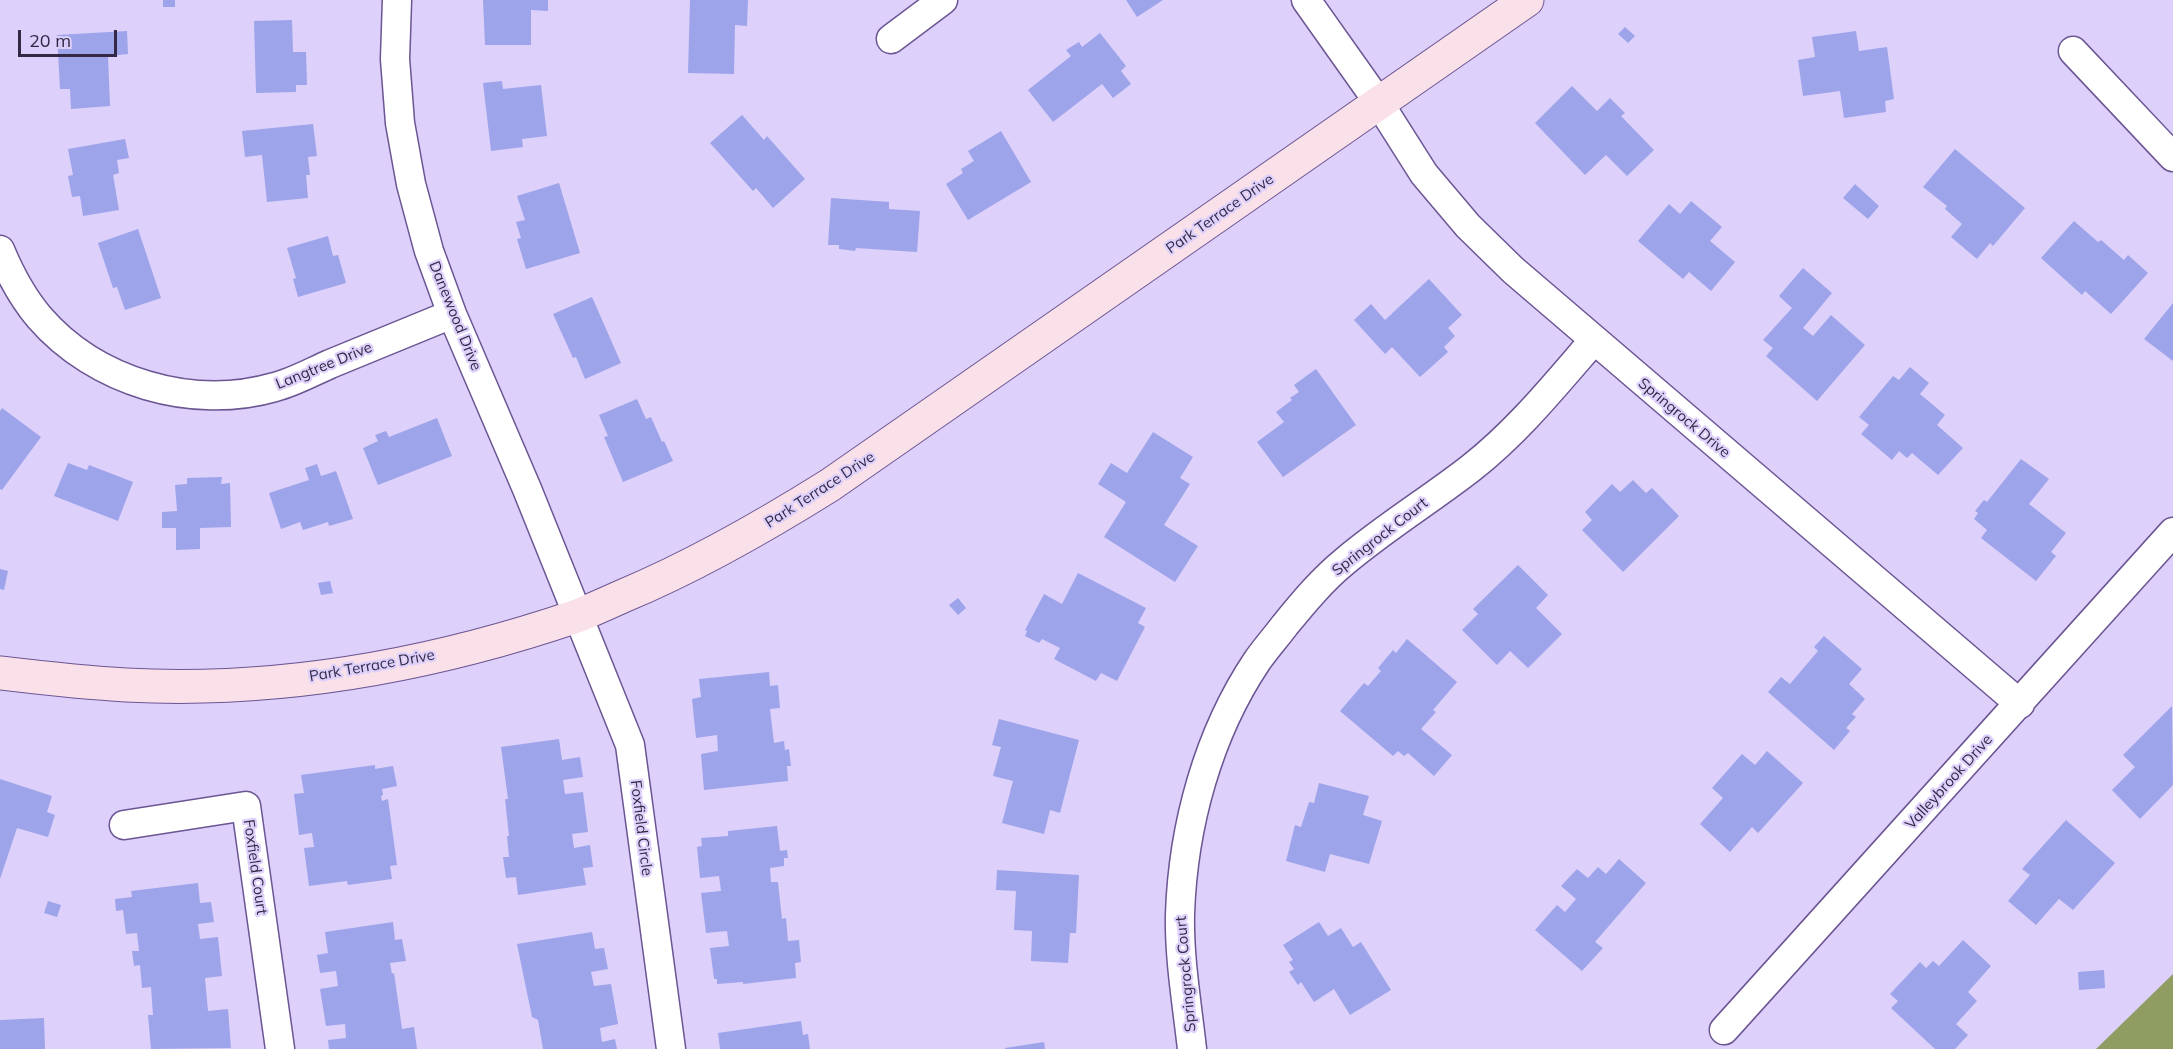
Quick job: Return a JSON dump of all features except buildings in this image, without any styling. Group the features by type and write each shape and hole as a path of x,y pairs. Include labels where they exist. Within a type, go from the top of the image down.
{"street":[{"name":"Danewood Drive","path":"397,0 395,59 400,123 411,184 426,240 452,314 578,615"},
{"path":"891,39 943,0"},
{"name":"Springrock Drive","path":"1306,0 1379,103 1424,174 1468,226 1513,270 2020,704"},
{"name":"Park Terrace Drive","path":"0,673 76,682 129,685 216,685 295,680 393,666 480,645 578,615 664,579 756,531 830,485 1527,0"},
{"path":"2073,51 2173,157"},
{"name":"Langtree Drive","path":"0,250 11,277 39,316 85,358 135,382 187,394 230,395 275,387 452,314"},
{"name":"Springrock Court","path":"1192,1049 1180,915 1185,849 1201,783 1218,735 1239,693 1258,661 1307,597 1343,562 1473,466 1529,415 1594,340"},
{"name":"Valleybrook Drive","path":"1724,1030 2173,532"},
{"name":"Foxfield Circle","path":"578,615 630,745 670,1049"},
{"name":"Foxfield Court","path":"124,825 246,806 280,1049"}],"green space":[{"path":"2173,974 2173,1049 2096,1049"}]}
